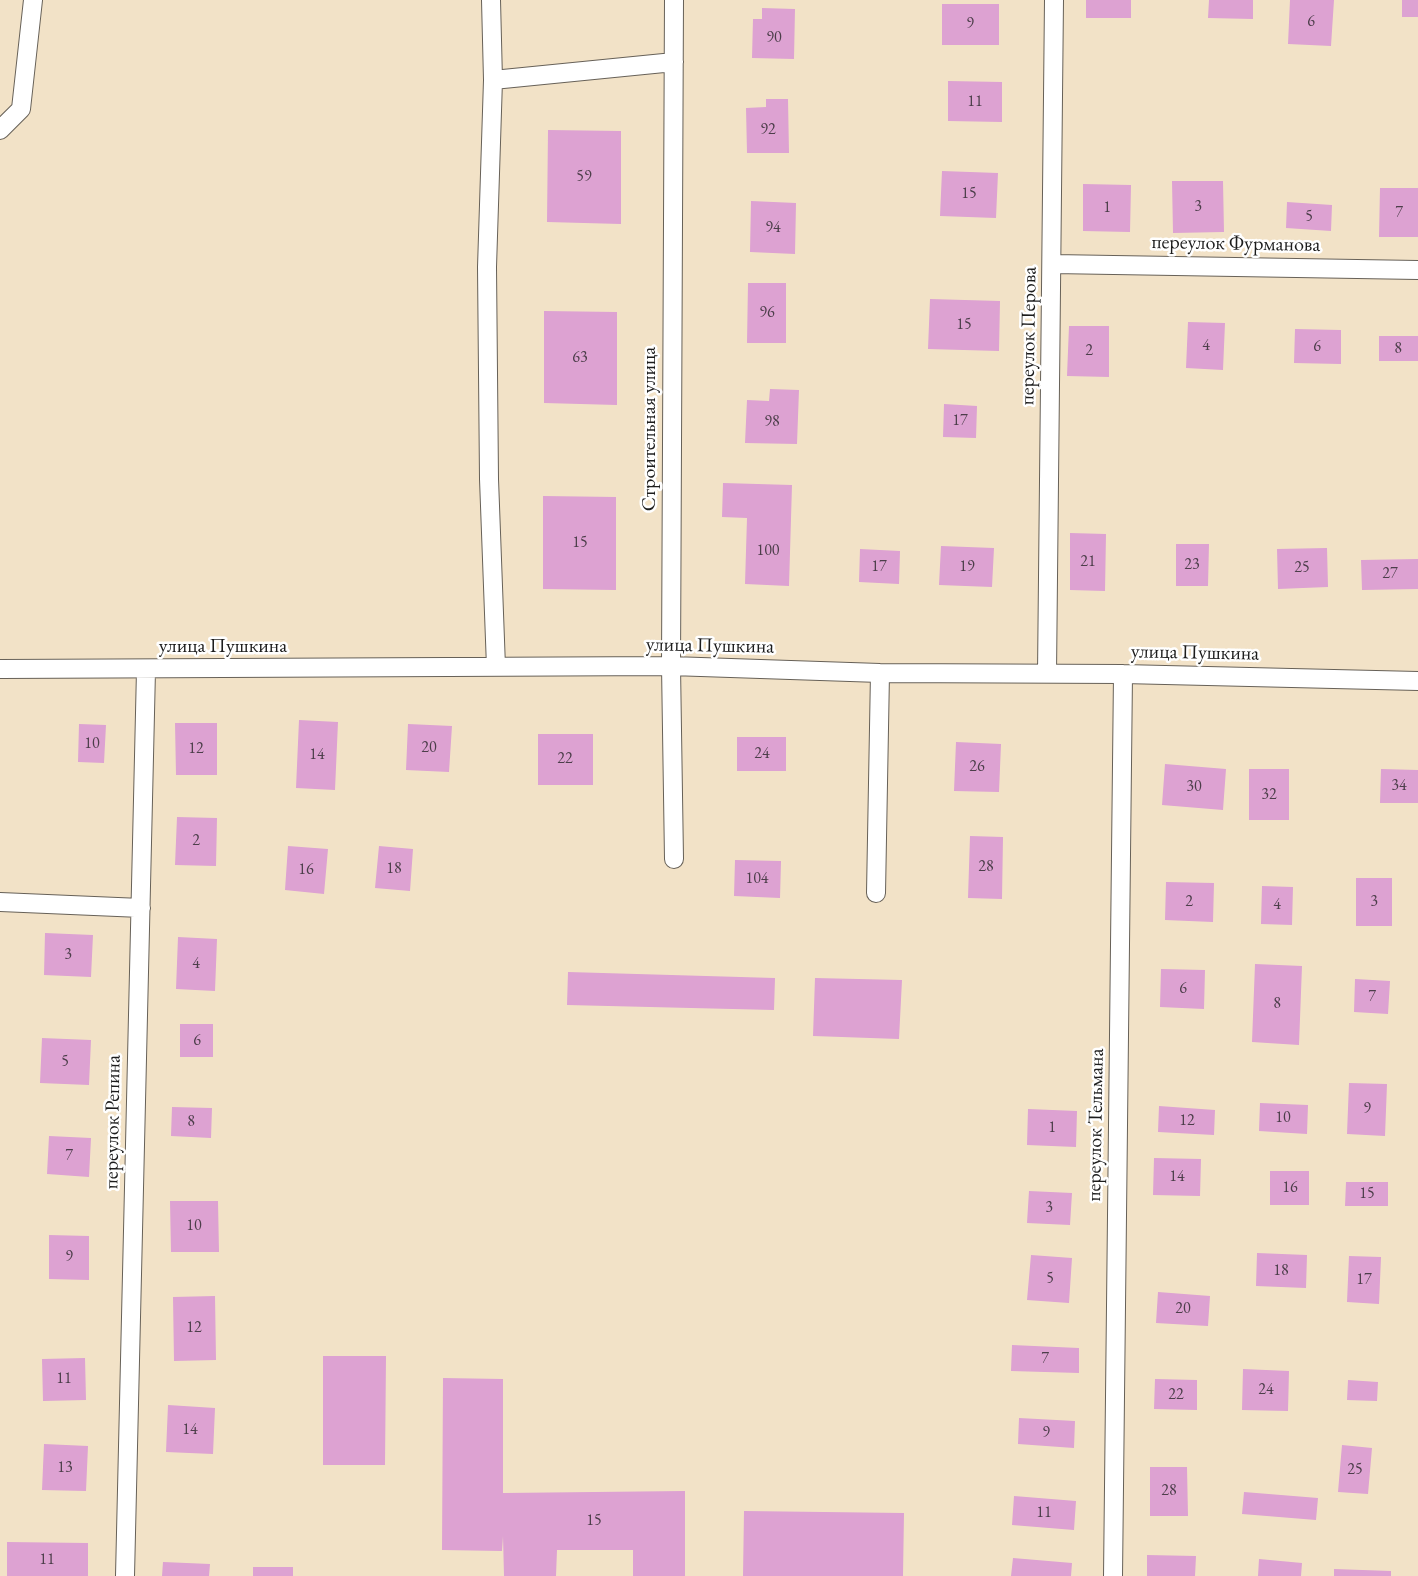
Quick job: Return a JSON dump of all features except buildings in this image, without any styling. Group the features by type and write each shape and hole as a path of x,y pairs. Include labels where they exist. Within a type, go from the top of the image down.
{"lane":[{"path":"0,130 21,109 33,0"},
{"path":"490,0 493,80 487,267 489,479 496,667"},
{"name":"Строительная улица","path":"674,0 671,666 674,859"},
{"name":"переулок Перова","path":"1047,673 1054,0"},
{"path":"493,80 674,62"},
{"name":"переулок Фурманова","path":"1053,264 1418,270"},
{"name":"улица Пушкина","path":"0,669 671,666 880,673 1123,674 1418,681"},
{"name":"переулок Репина","path":"125,1576 146,670"},
{"path":"876,892 880,673"},
{"name":"переулок Тельмана","path":"1113,1576 1123,674"},
{"path":"0,902 141,908"}]}
